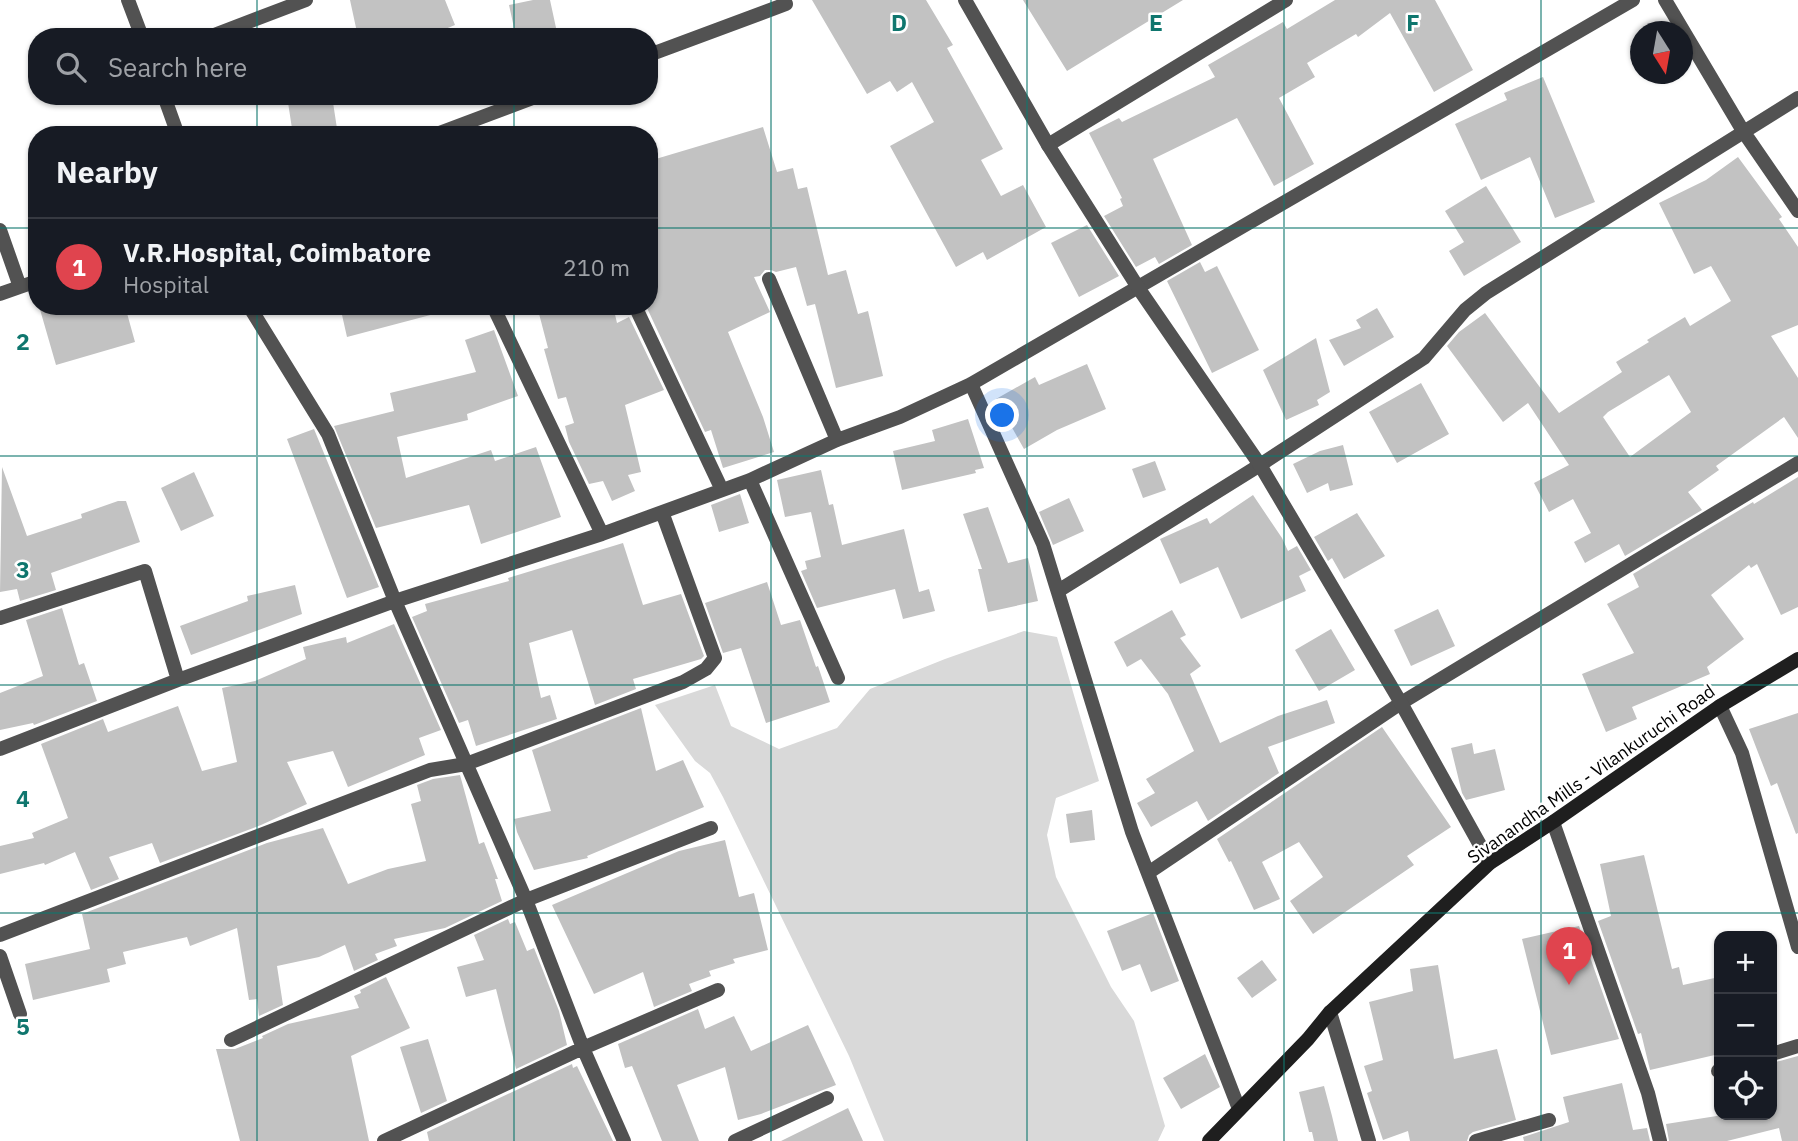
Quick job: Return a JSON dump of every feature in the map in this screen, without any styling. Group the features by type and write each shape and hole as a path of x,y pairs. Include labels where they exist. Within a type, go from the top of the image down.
{"main road":[{"name":"Sivanandha Mills - Vilankuruchi Road","path":"1209,1141 1308,1039 1330,1012 1490,863 1720,706 1798,659"}],"street":[{"path":"128,0 139,28"},
{"path":"233,28 306,0"},
{"path":"658,52 786,5 784,0"},
{"path":"965,0 1048,145 1139,289 1260,465 1401,703 1490,863"},
{"path":"1048,145 1286,0"},
{"path":"0,749 178,680 395,601 602,534 722,491 837,440 900,418 971,384 1139,289 1633,0"},
{"path":"1665,0 1744,131 1798,211"},
{"path":"1058,591 1260,465 1424,358 1465,310 1486,293 1798,98"},
{"path":"167,105 175,126"},
{"path":"458,126 514,105"},
{"path":"0,230 20,287"},
{"path":"769,279 837,440"},
{"path":"0,294 28,284"},
{"path":"255,315 328,434 395,601 526,900 583,1048 624,1141"},
{"path":"496,315 602,534"},
{"path":"639,315 722,491"},
{"path":"971,384 1043,544 1132,832 1240,1109"},
{"path":"1148,873 1401,703 1798,463"},
{"path":"750,480 838,678"},
{"path":"0,935 429,770 466,764 683,682 706,669 715,658 662,512"},
{"path":"0,618 145,571 178,680"},
{"path":"1720,706 1742,753 1798,947"},
{"path":"1553,822 1648,1093 1660,1141"},
{"path":"232,1040 526,900 711,828"},
{"path":"0,956 20,1014"},
{"path":"384,1141 583,1048 718,990"},
{"path":"1330,1012 1369,1141"},
{"path":"1777,1052 1798,1046"},
{"path":"735,1141 827,1098"},
{"path":"1476,1141 1549,1120"}],"shaded area":[{"path":"1024,631 1057,637 1099,781 1056,798 1047,835 1056,877 1111,987 1134,1021 1165,1126 1158,1141 884,1141 849,1056 723,797 710,773 695,761 655,705 715,685 731,726 779,749 837,728 870,689"}],"building":[{"path":"350,0 445,0 455,25 448,28 356,28"},
{"path":"550,0 556,28 514,28 509,5"},
{"path":"812,0 926,0 953,45 947,48 1003,149 981,160 1001,196 1023,185 1046,227 987,260 983,252 956,267 890,146 934,122 912,82 897,92 890,81 867,94"},
{"path":"1023,0 1183,0 1067,71"},
{"path":"1335,0 1435,0 1473,70 1434,92 1390,13 1358,37 1356,34 1307,63 1315,77 1279,98 1314,164 1274,186 1237,118 1153,159 1192,245 1159,264 1155,257 1136,267 1104,216 1123,206 1120,199 1122,198 1089,133 1119,118 1122,122 1215,77 1208,65 1283,22 1287,29"},
{"path":"1543,77 1595,202 1555,218 1530,157 1481,180 1455,124 1507,100 1504,93"},
{"path":"288,105 333,105 337,126 292,126"},
{"path":"763,127 777,172 793,168 798,189 807,187 828,275 846,270 858,314 868,311 883,376 836,388 815,304 807,306 796,267 776,272 765,270 760,276 754,277 770,312 728,332 763,417 774,452 723,468 711,430 705,432 650,315 658,315 658,158"},
{"path":"1738,157 1782,217 1779,219 1798,247 1798,325 1771,336 1798,378 1798,438 1784,417 1716,466 1719,470 1688,492 1702,510 1625,556 1619,544 1585,563 1574,542 1591,533 1573,499 1549,512 1534,483 1569,465 1528,403 1503,422 1447,346 1459,332 1485,313 1559,413 1622,372 1616,362 1649,342 1647,340 1685,317 1690,326 1731,301 1711,266 1694,274 1659,203 1706,180","holes":["1669,375 1691,412 1630,457 1603,417"]},
{"path":"1486,186 1521,242 1464,276 1449,251 1464,242 1445,211"},
{"path":"1087,225 1119,276 1079,297 1051,243"},
{"path":"1200,262 1205,272 1217,266 1259,350 1212,373 1167,281"},
{"path":"1377,308 1394,337 1344,366 1329,340 1361,328 1356,320"},
{"path":"42,315 128,315 135,342 56,365"},
{"path":"342,315 430,315 347,337"},
{"path":"539,315 615,315 617,323 629,317 664,390 625,405 641,472 628,475 635,491 612,501 603,481 589,484 569,442 565,426 574,423 566,397 558,399 544,349 548,348"},
{"path":"494,330 518,396 467,414 468,420 397,437 406,478 491,450 495,461 536,447 561,517 481,544 469,505 376,528 334,426 394,411 390,393 476,372 465,340"},
{"path":"1316,338 1330,392 1317,400 1319,405 1286,420 1263,370"},
{"path":"1087,364 1106,409 1057,430 1024,449 996,399 1035,377 1039,385"},
{"path":"1421,383 1449,434 1397,463 1369,412"},
{"path":"968,419 984,468 975,470 976,473 902,490 893,451 935,441 932,430"},
{"path":"314,429 379,587 347,598 287,439"},
{"path":"1343,445 1353,485 1330,491 1328,483 1307,493 1293,464 1320,451"},
{"path":"1155,461 1166,490 1143,498 1132,469"},
{"path":"2,467 27,536 82,518 81,514 118,501 126,501 140,542 51,573 56,590 20,601 17,589 0,592"},
{"path":"821,470 829,505 833,504 842,545 904,529 919,592 929,589 935,611 903,619 895,589 817,608 801,571 807,569 805,561 821,557 811,512 785,517 777,480"},
{"path":"194,472 214,516 181,531 161,488"},
{"path":"1798,477 1798,607 1781,615 1757,564 1751,568 1749,565 1711,595 1744,639 1707,667 1710,674 1632,707 1637,719 1606,732 1582,674 1634,653 1607,604 1639,587 1633,574"},
{"path":"740,494 749,523 719,532 711,505"},
{"path":"1253,495 1288,551 1297,546 1311,570 1299,576 1306,591 1241,619 1218,567 1180,584 1160,539 1207,518 1210,524"},
{"path":"1069,498 1084,531 1053,545 1039,512"},
{"path":"988,507 1008,563 1028,558 1038,601 988,612 978,569 982,569 963,514"},
{"path":"1357,513 1385,556 1344,579 1332,558 1328,561 1314,537"},
{"path":"623,543 643,605 681,594 704,656 633,679 636,689 595,705 572,630 529,643 541,698 550,695 557,719 476,746 468,720 459,723 412,617 427,611 425,604 509,581 508,578"},
{"path":"767,582 781,625 800,620 830,702 766,723 741,648 723,653 705,603"},
{"path":"295,585 302,614 191,655 180,626 248,601 247,596"},
{"path":"62,608 79,665 84,663 97,701 34,725 33,723 0,730 0,693 43,676 26,620"},
{"path":"1438,609 1455,646 1411,666 1394,630"},
{"path":"1172,610 1186,635 1180,638 1201,666 1190,674 1220,743 1278,716 1327,700 1335,723 1268,747 1279,773 1208,821 1197,801 1151,827 1137,803 1155,793 1146,779 1194,751 1168,694 1141,659 1127,667 1114,642"},
{"path":"394,624 441,730 419,738 425,755 348,787 333,751 287,762 307,804 261,825 160,863 152,843 109,857 119,879 91,890 75,852 45,865 44,863 0,874 0,846 34,838 32,833 68,818 41,744 103,719 108,732 178,706 202,771 237,762 222,688 255,681 306,659 303,647 346,637 347,643"},
{"path":"1331,629 1355,670 1319,691 1295,650"},
{"path":"641,708 656,771 683,760 704,807 587,856 588,858 534,870 514,819 551,811 532,750"},
{"path":"1798,713 1796,834 1777,783 1771,786 1749,729"},
{"path":"1382,727 1451,827 1407,856 1414,865 1313,934 1290,901 1323,877 1299,842 1262,862 1280,899 1254,910 1231,861 1229,862 1217,839"},
{"path":"1472,743 1474,754 1495,749 1505,790 1466,800 1451,748"},
{"path":"460,775 479,844 484,842 498,879 495,879 502,901 445,928 394,939 397,946 375,954 378,960 354,971 345,945 319,957 277,966 283,1005 259,1016 257,999 249,1000 237,928 190,946 187,937 123,952 126,964 107,969 110,982 33,1000 25,964 90,949 82,914 267,843 323,828 348,884 388,869 426,861 411,804 421,801 417,785 433,779"},
{"path":"1092,810 1095,840 1070,843 1066,814"},
{"path":"725,840 739,897 754,893 768,950 733,959 735,963 709,971 711,976 689,984 692,991 654,1007 643,972 594,994 552,905 679,851"},
{"path":"1644,855 1672,969 1679,967 1683,985 1714,978 1714,1055 1650,1070 1641,1033 1638,1034 1598,921 1611,916 1600,864"},
{"path":"1153,913 1179,981 1151,992 1140,964 1122,971 1107,931"},
{"path":"508,919 510,924 515,922 527,951 534,948 559,1011 567,1045 516,1069 496,989 466,997 457,967 484,960 474,935"},
{"path":"1579,926 1619,1039 1551,1055 1522,939"},
{"path":"1262,960 1277,980 1252,998 1237,978"},
{"path":"1438,965 1454,1059 1497,1049 1516,1120 1473,1132 1467,1141 1410,1141 1408,1131 1383,1140 1367,1093 1372,1091 1364,1066 1383,1060 1369,1002 1413,991 1410,969"},
{"path":"386,977 410,1028 351,1056 369,1141 240,1141 216,1049 235,1049 288,1024 359,1008 354,996"},
{"path":"698,1009 705,1029 734,1016 751,1051 808,1025 836,1085 738,1120 725,1067 677,1085 699,1141 662,1141 632,1066 625,1068 618,1044"},
{"path":"428,1039 447,1101 421,1113 400,1047"},
{"path":"1205,1054 1220,1087 1181,1109 1163,1078"},
{"path":"1798,1056 1798,1141 1782,1141 1779,1128 1727,1141 1669,1141 1666,1124 1714,1116 1714,1120 1777,1120 1777,1062"},
{"path":"572,1064 573,1068 577,1066 613,1141 429,1141 427,1132"},
{"path":"1622,1083 1633,1130 1647,1128 1650,1141 1524,1141 1523,1137 1569,1122 1563,1097"},
{"path":"1324,1086 1338,1141 1314,1141 1312,1132 1309,1132 1299,1092"},
{"path":"848,1108 863,1141 781,1141"}],"place":[{"name":"V.R.Hospital, Coimbatore","path":"1569,985"}]}
